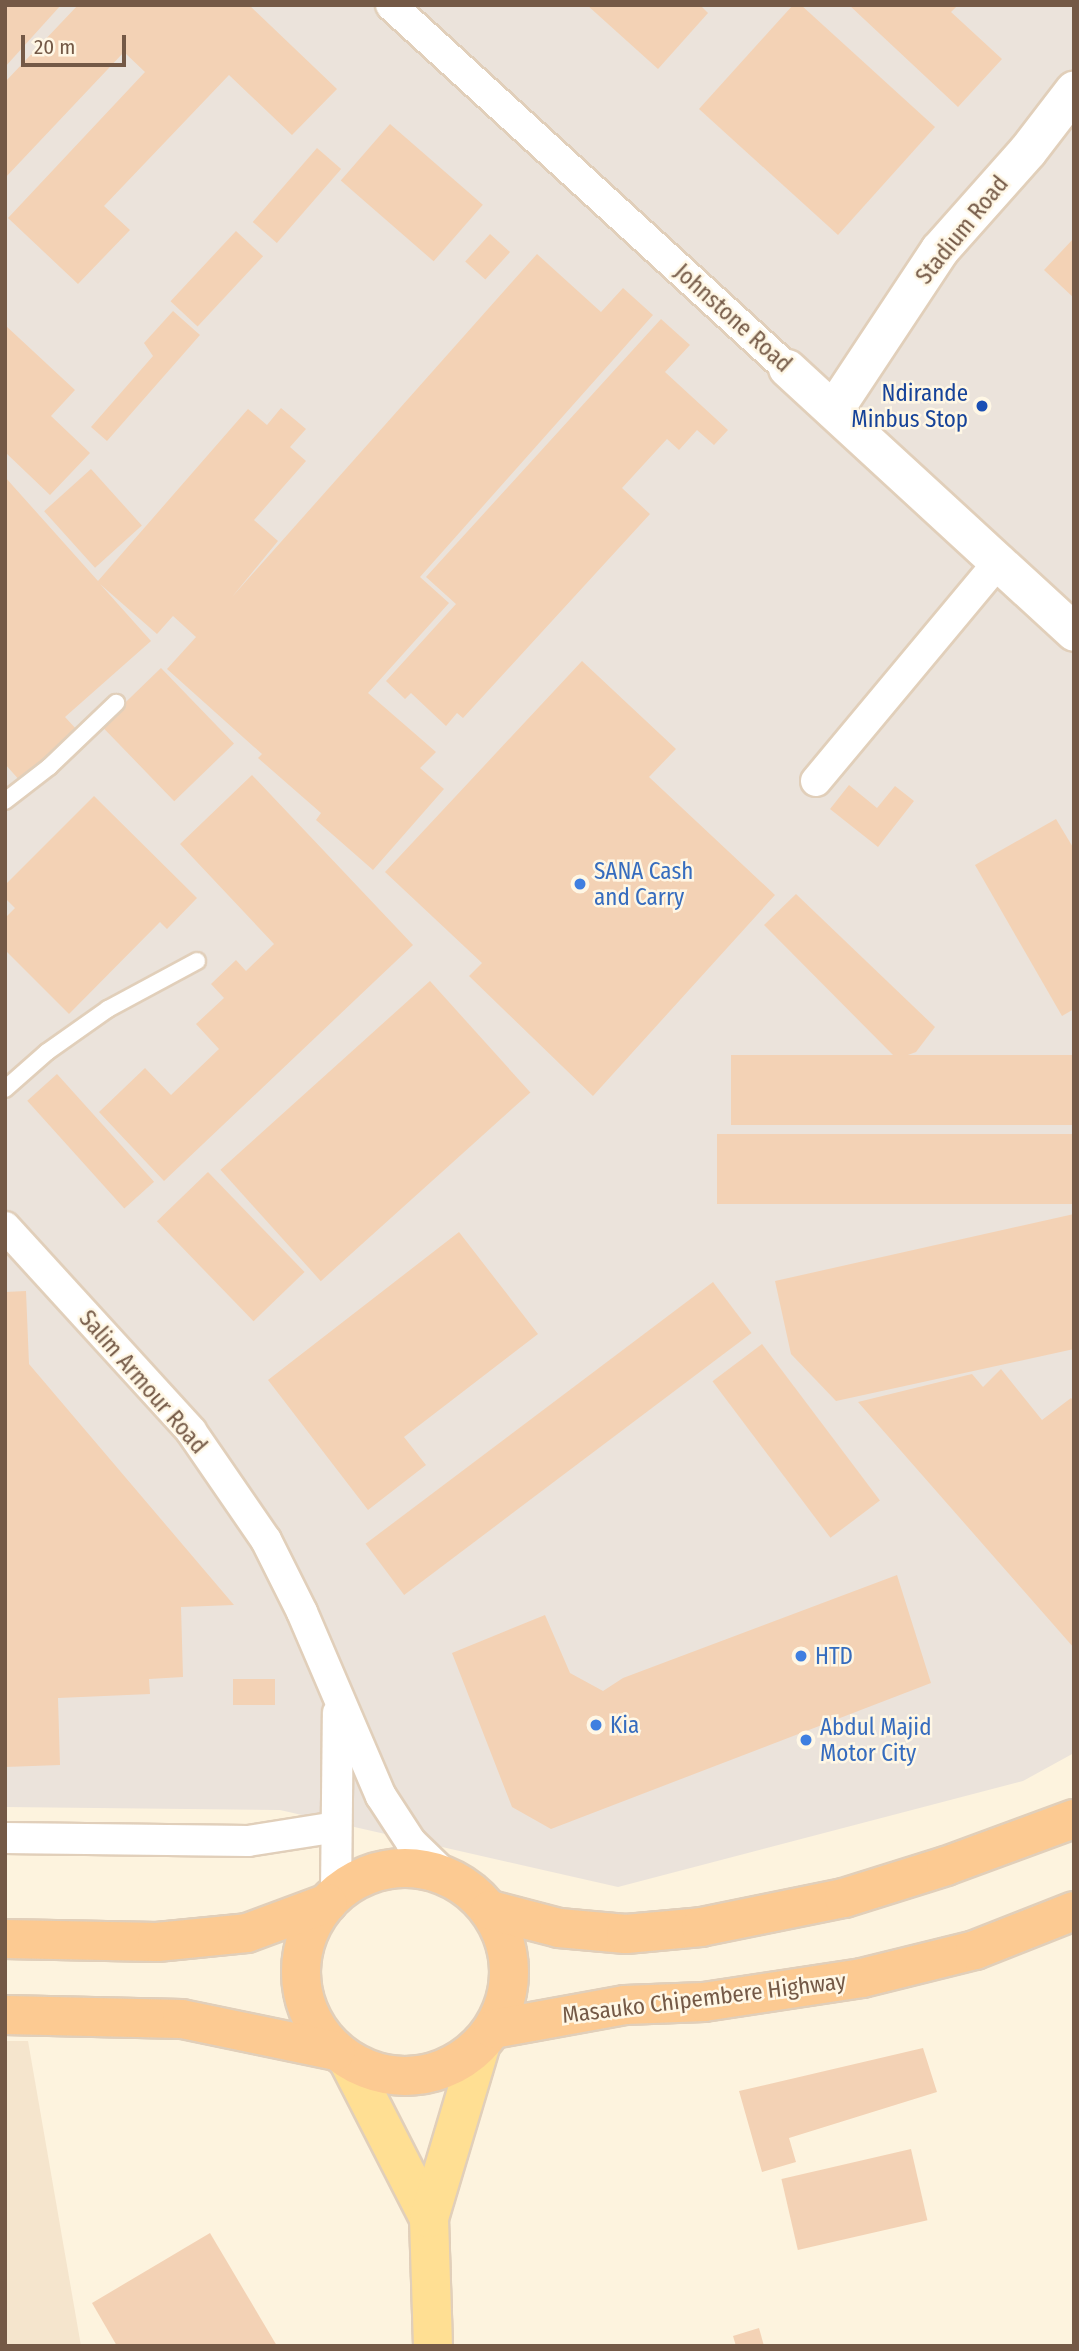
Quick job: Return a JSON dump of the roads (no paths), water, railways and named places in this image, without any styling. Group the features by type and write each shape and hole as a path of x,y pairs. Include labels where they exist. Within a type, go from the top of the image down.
{"highway":[{"path":"490,1910 559,1928 626,1934 701,1927 844,1898 946,1866 1074,1819"},
{"path":"5,1938 157,1942 247,1933 332,1898 360,1878 388,1869 416,1868 444,1874 470,1889 490,1910 507,1948 508,1990 487,2036 449,2066 403,2077 374,2072 342,2055 182,2019 5,2015"},
{"path":"332,1898 310,1930 301,1962 303,1995 315,2026 342,2055"},
{"name":"Masauko Chipembere Highway","path":"487,2036 625,2005 704,2002 862,1978 975,1950 1074,1911"}],"main road":[{"name":"Stadium Road","path":"834,410 940,250 1028,151 1074,91"},
{"path":"433,2346 429,2218 487,2036"},
{"path":"342,2055 429,2218"}],"street":[{"name":"Johnstone Road","path":"391,5 1000,560 1074,632"},
{"path":"816,781 1000,560"},
{"name":"Salim Armour Road","path":"5,1227 191,1431 266,1541 302,1612 337,1699 381,1796 411,1842 444,1874"},
{"name":"Salim Armour Road","path":"332,1898 340,1783 337,1699"},
{"path":"5,1838 248,1841 336,1827"}],"lane":[{"path":"5,801 49,767 116,703"},
{"path":"5,1089 108,1009 197,961"}],"place":[{"name":"Ndirande Minbus Stop","path":"982,406"},
{"name":"SANA Cash and Carry","path":"580,884"},
{"name":"HTD","path":"801,1656"},
{"name":"Kia","path":"596,1725"},
{"name":"Abdul Majid Motor City","path":"806,1740"}]}
